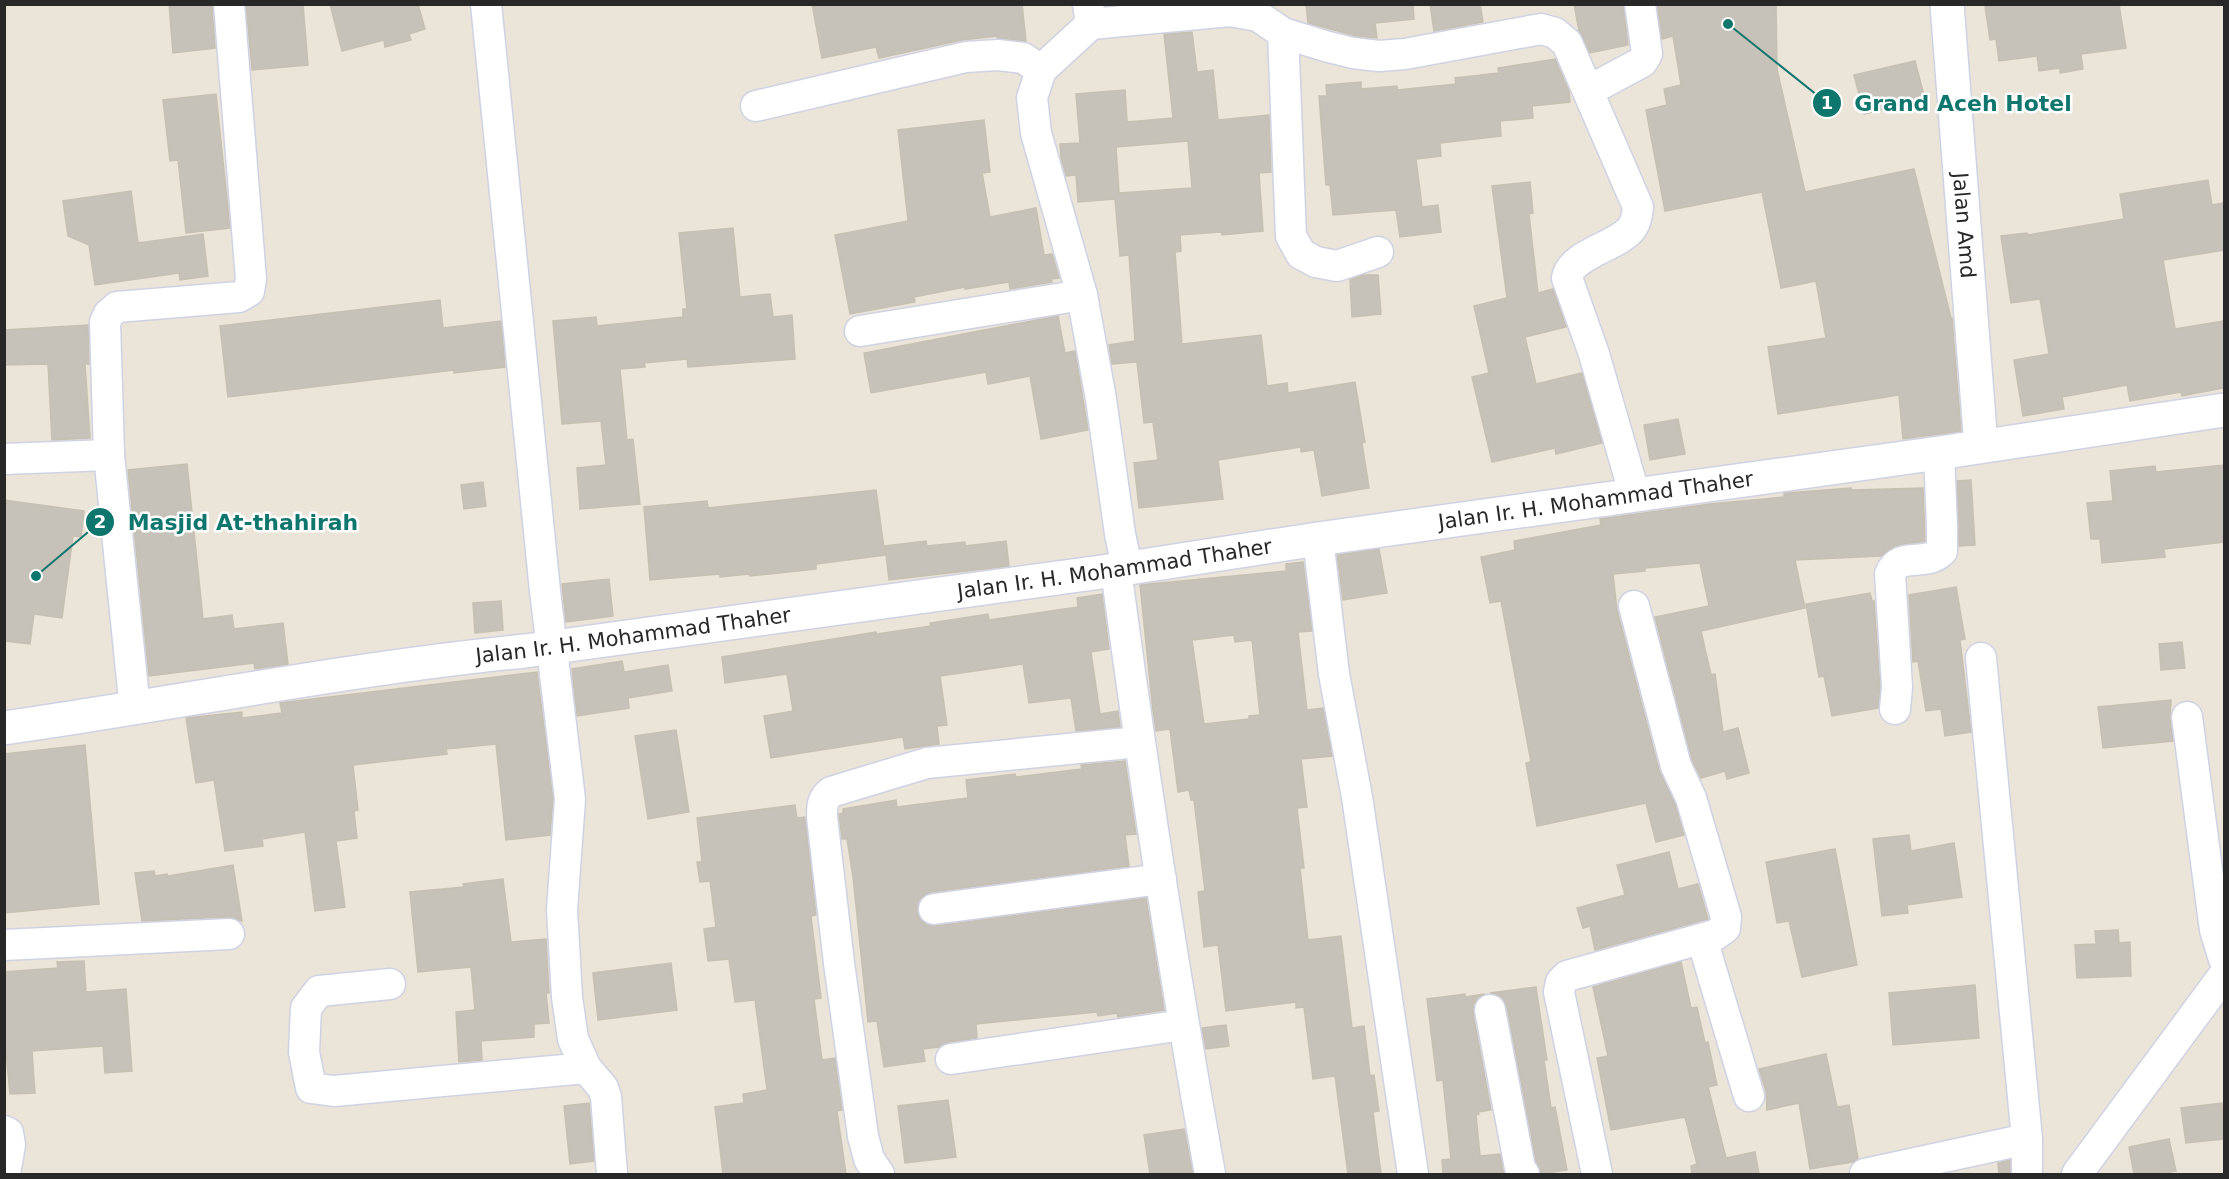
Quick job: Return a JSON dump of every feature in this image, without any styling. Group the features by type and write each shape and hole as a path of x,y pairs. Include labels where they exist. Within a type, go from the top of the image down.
{"main road":[{"name":"Jalan Amd","path":"1947,4 1982,446"},
{"name":"Jalan Ir. H. Mohammad Thaher","path":"4,728 440,659 552,646 1122,568 1939,453 2224,410"}],"street":[{"path":"135,709 109,456 105,322 109,314 117,307 239,297 249,291 251,279 229,4"},
{"path":"486,4 552,646 570,799 562,910 567,997 573,1040 586,1068 603,1088 606,1098 612,1174"},
{"path":"1588,92 1642,62 1647,54 1647,38 1640,4"},
{"path":"1210,1174 1183,1025 1139,742 1120,534 1101,399 1082,295 1036,133 1032,98 1041,70 1089,14 1230,11 1258,16 1283,33 1353,53 1379,56 1405,54 1541,29 1555,33 1567,43 1638,207 1637,218 1630,230 1572,266 1567,278 1594,354 1635,496"},
{"path":"1283,33 1291,236 1301,254 1316,262 1326,264 1337,266 1378,252"},
{"path":"756,106 966,57 998,55 1023,58 1041,70"},
{"path":"860,331 1082,295"},
{"path":"1896,709 1897,687 1890,574 1899,561 1932,558 1941,551 1939,453"},
{"path":"4,459 109,456"},
{"path":"1318,539 1334,674 1357,797 1413,1174"},
{"path":"1597,1174 1559,992 1562,982 1567,976 1715,935 1725,928 1726,917 1691,798 1676,766 1634,606"},
{"path":"1981,658 2027,1139 2027,1174"},
{"path":"2187,717 2215,930 2224,959"},
{"path":"879,1174 869,1159 860,1113 822,817 822,806 826,796 831,792 927,763 1139,742"},
{"path":"934,909 1161,879"},
{"path":"4,945 229,934"},
{"path":"1702,939 1749,1096"},
{"path":"2077,1174 2224,975"},
{"path":"390,984 319,991 306,1008 304,1052 311,1088 334,1091 586,1068"},
{"path":"1490,1010 1520,1168 1524,1174"},
{"path":"951,1059 1183,1025"},
{"path":"4,1131 8,1133 10,1145 5,1174"},
{"path":"1865,1174 2027,1139"}],"building":[{"path":"169,4 212,4 215,48 173,53"},
{"path":"246,4 303,4 308,65 252,70"},
{"path":"330,4 418,4 425,29 409,34 411,40 385,47 384,40 342,51"},
{"path":"812,4 1022,4 1026,41 997,38 997,36 962,40 879,58 876,47 822,58"},
{"path":"1306,4 1413,4 1414,19 1375,23 1377,38 1356,36 1308,23"},
{"path":"1430,4 1480,4 1483,22 1434,31"},
{"path":"1574,4 1623,4 1628,45 1590,53 1579,31"},
{"path":"1657,4 1776,4 1777,69 1805,192 1914,169 1952,318 1961,431 1903,439 1899,395 1778,414 1768,347 1826,338 1816,281 1781,288 1762,192 1665,211 1646,110 1667,105 1664,89 1681,85 1673,36 1662,39"},
{"path":"2119,4 2126,48 2081,54 2083,69 2060,73 2060,68 2039,71 2037,56 1999,61 1996,39 1990,40 1985,6"},
{"path":"1192,32 1197,72 1213,70 1218,120 1269,115 1271,172 1259,173 1263,231 1222,235 1221,232 1180,235 1181,251 1175,252 1182,344 1261,335 1267,386 1287,383 1288,393 1355,382 1365,442 1362,443 1369,488 1322,496 1314,450 1301,452 1301,447 1218,460 1223,499 1139,508 1134,463 1158,460 1153,422 1144,423 1137,362 1112,364 1109,345 1135,341 1129,255 1120,256 1115,199 1078,202 1076,175 1066,176 1060,144 1080,143 1076,94 1125,90 1127,122 1173,118 1164,34","holes":["1188,141 1192,188 1119,193 1116,147"]},
{"path":"1555,59 1569,91 1570,102 1532,106 1533,118 1500,121 1501,136 1440,143 1441,156 1416,159 1422,207 1438,205 1441,232 1400,237 1396,210 1333,215 1330,185 1326,185 1319,96 1327,96 1326,85 1361,82 1361,89 1397,86 1397,90 1456,84 1455,78 1499,73 1498,68"},
{"path":"1915,61 1925,99 1864,114 1854,75"},
{"path":"216,94 230,228 186,233 178,160 170,161 163,100"},
{"path":"984,120 990,172 982,173 990,217 1036,208 1044,255 1052,254 1059,278 1051,279 1052,282 1010,289 1009,282 965,289 965,287 914,297 915,302 850,314 835,235 908,221 898,130"},
{"path":"2208,180 2212,205 2224,203 2224,250 2163,260 2175,329 2224,321 2224,388 2182,396 2181,392 2130,401 2127,385 2062,397 2064,409 2023,416 2014,360 2049,354 2040,299 2011,303 2001,236 2027,233 2028,235 2124,219 2120,194"},
{"path":"1530,182 1533,213 1529,214 1538,293 1553,289 1566,327 1525,337 1536,384 1582,373 1602,443 1556,454 1555,448 1492,462 1472,377 1489,373 1474,306 1507,298 1492,186"},
{"path":"131,191 138,243 203,234 208,276 180,280 179,273 95,285 89,245 68,236 63,201"},
{"path":"733,228 740,297 770,294 773,317 792,315 795,359 688,367 687,359 644,363 645,367 620,369 627,440 633,439 640,504 580,509 577,468 606,465 601,421 562,424 553,321 596,317 597,326 683,317 683,309 687,309 679,233"},
{"path":"1363,275 1378,275 1381,314 1352,317 1350,280"},
{"path":"440,300 443,328 501,321 505,367 454,373 454,370 228,397 220,326"},
{"path":"1058,316 1065,353 1075,351 1088,430 1041,439 1030,376 988,384 986,372 871,393 864,353"},
{"path":"88,325 89,364 85,364 90,438 52,440 48,364 4,365 4,330"},
{"path":"1678,419 1685,454 1650,460 1644,425"},
{"path":"187,464 203,619 232,615 234,629 283,623 288,664 255,669 254,663 149,676 128,470"},
{"path":"2224,465 2224,542 2164,549 2165,557 2102,563 2100,539 2091,539 2087,503 2113,501 2110,471 2155,466 2156,472"},
{"path":"1971,480 1975,545 1959,546 1957,481"},
{"path":"483,482 486,506 464,509 461,485"},
{"path":"1851,488 1852,490 1923,488 1925,541 1895,546 1881,556 1795,560 1805,608 1701,631 1711,675 1715,674 1723,732 1738,728 1749,773 1727,779 1725,771 1701,778 1692,760 1655,617 1709,606 1700,563 1645,568 1645,571 1613,574 1617,610 1659,770 1675,804 1684,835 1656,842 1646,803 1537,826 1526,763 1531,762 1501,601 1490,603 1481,557 1515,550 1514,541 1601,525 1600,519 1710,504 1784,497 1784,493"},
{"path":"876,490 885,555 816,564 816,569 750,576 749,574 720,577 720,574 650,580 644,507 707,501 708,508"},
{"path":"4,500 84,511 81,537 73,536 62,618 34,614 30,644 4,641"},
{"path":"926,541 927,546 965,542 965,546 1006,541 1009,566 889,580 885,546"},
{"path":"1379,549 1387,593 1343,600 1337,555"},
{"path":"1303,562 1312,631 1298,632 1307,710 1323,708 1332,756 1301,759 1307,807 1297,808 1304,868 1300,868 1308,940 1341,936 1352,1028 1364,1026 1370,1076 1374,1075 1379,1111 1373,1112 1381,1174 1348,1174 1335,1076 1313,1079 1304,1007 1296,1008 1296,1002 1226,1011 1218,945 1204,947 1198,892 1205,891 1194,800 1191,800 1189,790 1178,792 1170,729 1156,731 1140,585 1286,571 1286,564","holes":["1234,635 1235,642 1252,640 1260,715 1249,716 1249,719 1204,724 1192,640"]},
{"path":"609,579 613,616 566,622 562,584"},
{"path":"1956,587 1965,639 1960,640 1971,732 1945,736 1941,709 1926,711 1918,661 1913,662 1909,595"},
{"path":"1870,593 1874,601 1880,687 1878,708 1832,716 1824,676 1819,677 1806,604"},
{"path":"1102,594 1109,649 1091,652 1100,714 1118,711 1120,727 1076,731 1071,698 1029,703 1023,664 940,676 947,725 937,726 939,744 905,749 903,737 771,758 764,716 793,711 787,674 725,683 722,657 876,632 877,634 931,626 930,623 988,614 989,620 1078,607 1077,598"},
{"path":"501,601 503,630 475,633 473,603"},
{"path":"2182,642 2185,668 2161,670 2159,644"},
{"path":"622,661 624,672 668,665 672,691 628,698 629,708 577,716 572,669"},
{"path":"537,672 553,799 550,835 506,840 496,744 446,749 447,754 353,765 358,810 354,811 357,838 336,841 345,907 315,911 305,832 262,839 263,846 225,851 214,780 196,783 186,718 242,712 242,718 282,713 280,703"},
{"path":"2171,700 2170,719 2173,741 2103,748 2098,707"},
{"path":"676,730 689,812 648,819 635,736"},
{"path":"85,745 99,904 4,913 4,754"},
{"path":"1125,761 1136,834 1125,835 1129,866 932,892 924,895 918,902 917,912 920,919 927,925 936,926 1146,898 1164,1010 1118,1017 1117,1013 1098,1016 1097,1012 976,1024 977,1038 948,1042 939,1047 923,1049 925,1061 884,1067 877,1021 868,1022 853,877 847,839 842,839 839,814 843,813 843,809 896,800 897,807 968,798 966,780 1015,774 1016,777 1082,769 1081,765"},
{"path":"795,805 797,818 805,817 816,915 811,916 821,998 814,999 822,1060 835,1058 842,1110 837,1111 846,1174 723,1174 715,1107 744,1103 743,1094 767,1090 755,1000 735,1002 729,959 708,961 704,929 716,927 710,881 700,882 697,862 702,862 697,818"},
{"path":"1909,835 1911,851 1954,843 1962,897 1907,905 1908,913 1882,916 1873,839"},
{"path":"1835,849 1857,965 1802,977 1789,921 1777,923 1766,862"},
{"path":"1669,852 1678,889 1698,884 1708,919 1595,950 1590,926 1583,928 1577,908 1625,895 1617,865"},
{"path":"233,865 242,921 228,917 142,921 135,873 154,871 155,876 167,874 168,876"},
{"path":"503,879 511,942 546,939 549,993 546,993 549,1023 534,1024 534,1037 481,1041 482,1060 459,1062 456,1012 475,1010 471,967 418,972 410,892 464,887 463,884"},
{"path":"2118,930 2119,943 2130,942 2131,976 2077,978 2075,945 2096,944 2095,931"},
{"path":"84,961 86,992 126,989 132,1071 105,1073 103,1046 32,1051 35,1093 10,1094 4,1032 4,972 58,968 57,962"},
{"path":"1681,962 1691,1008 1697,1007 1705,1043 1708,1042 1717,1085 1708,1087 1726,1158 1755,1152 1759,1174 1692,1174 1691,1166 1697,1164 1685,1117 1611,1130 1597,1058 1608,1056 1593,987"},
{"path":"671,963 677,1010 598,1020 593,973"},
{"path":"1975,985 1979,1038 1893,1045 1889,993"},
{"path":"1536,987 1547,1060 1544,1060 1551,1108 1555,1107 1567,1170 1541,1174 1536,1161 1507,1007 1503,998 1490,993"},
{"path":"1465,994 1465,997 1485,994 1478,997 1473,1013 1491,1110 1478,1112 1479,1114 1476,1115 1480,1156 1500,1154 1504,1174 1443,1174 1442,1160 1451,1159 1443,1080 1437,1081 1427,999"},
{"path":"1226,1025 1229,1046 1206,1049 1202,1028"},
{"path":"1826,1054 1837,1107 1849,1105 1858,1159 1853,1162 1810,1169 1799,1103 1767,1110 1766,1091 1759,1069"},
{"path":"948,1100 956,1157 905,1163 898,1106"},
{"path":"589,1103 594,1161 570,1164 564,1106"},
{"path":"2222,1103 2224,1139 2186,1143 2181,1108"},
{"path":"1184,1129 1193,1174 1150,1174 1144,1135"},
{"path":"2169,1139 2176,1171 2160,1174 2134,1174 2129,1147"},
{"path":"2010,1160 2010,1174 1999,1174 1998,1163"}],"place":[{"name":"Grand Aceh Hotel","path":"1728,24"},
{"name":"Masjid At-thahirah","path":"36,576"}]}
